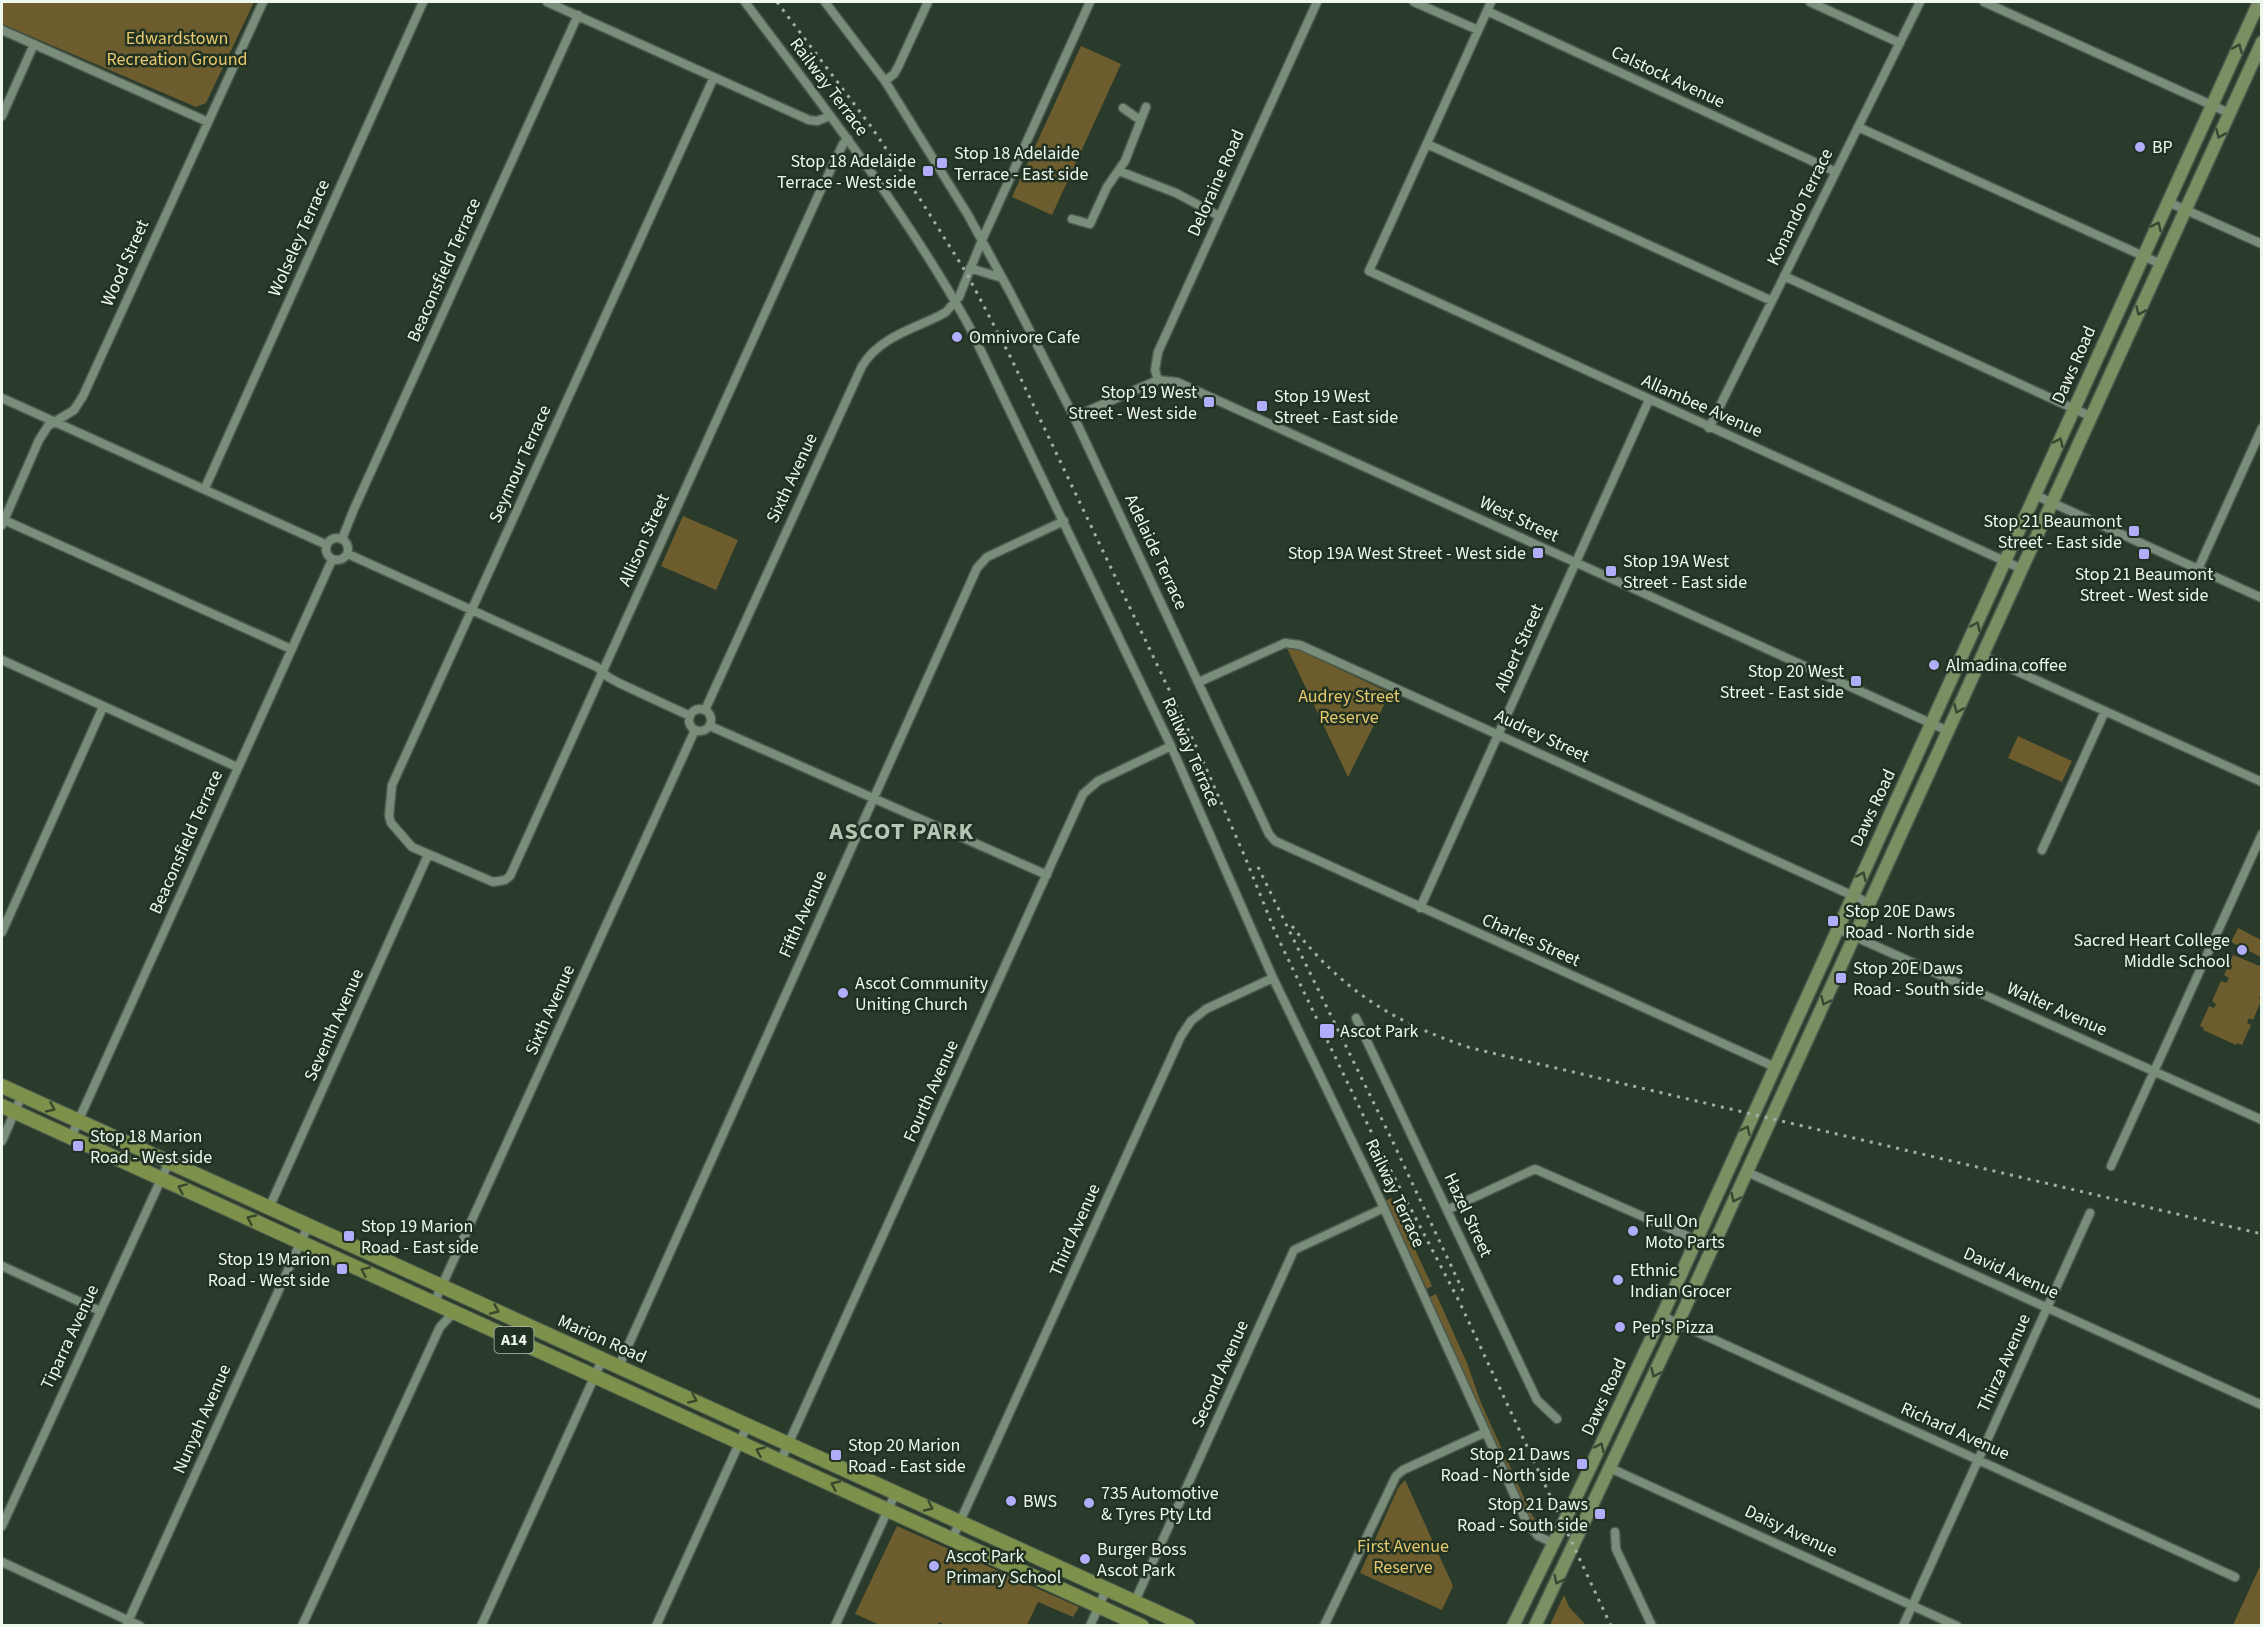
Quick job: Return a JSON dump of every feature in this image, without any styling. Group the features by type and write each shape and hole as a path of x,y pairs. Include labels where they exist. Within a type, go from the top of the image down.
{"main road":[{"name":"Daws Road","path":"1513,1626 1662,1316 2259,2"},
{"name":"Daws Road","path":"1535,1626 1678,1323 2262,42"},
{"name":"Marion Road","path":"2,1086 1188,1626"},
{"name":"Marion Road","path":"2,1106 1142,1626"}],"street":[{"name":"Wood Street","path":"3,523 39,440 48,426 74,410 79,403 263,2"},
{"name":"Wolseley Terrace","path":"205,488 423,2"},
{"path":"547,2 809,120 817,121 830,116"},
{"name":"Railway Terrace","path":"745,2 848,139 939,274 969,326 1171,746 1273,978 1383,1208 1527,1523 1538,1536 1553,1544"},
{"name":"Adelaide Terrace","path":"825,2 885,81 968,215 1002,278 1074,417 1269,834 1275,842"},
{"path":"885,81 894,74 898,67 928,2"},
{"path":"955,301 1090,2"},
{"name":"Deloraine Road","path":"1158,380 1155,370 1158,352 1317,2"},
{"path":"1414,2 1478,30"},
{"path":"1491,2 1426,144 1772,301"},
{"path":"1810,2 1900,43"},
{"name":"Konando Terrace","path":"1710,428 1920,2"},
{"path":"1984,2 2229,113"},
{"name":"Calstock Avenue","path":"1487,11 1836,172"},
{"name":"Beaconsfield Terrace","path":"342,539 578,15"},
{"path":"2,30 208,122"},
{"path":"2,116 34,44"},
{"name":"Seymour Terrace","path":"428,855 412,847 391,823 390,793 396,775 714,77"},
{"path":"1072,219 1090,224 1107,187 1119,171 1135,141 1146,107"},
{"path":"1124,108 1140,120"},
{"path":"1858,127 2161,264"},
{"name":"Allison Street","path":"428,855 493,882 505,880 510,876 818,196 843,144 848,139"},
{"name":"Allambee Avenue","path":"1426,144 1369,271 2022,569"},
{"path":"1119,171 1170,191 1219,216"},
{"path":"2168,202 2262,244"},
{"path":"970,268 1002,278"},
{"path":"1784,276 2092,417"},
{"name":"Sixth Avenue","path":"705,710 869,354 879,344 939,316 955,301"},
{"path":"1074,417 1158,380"},
{"name":"West Street","path":"1158,380 1168,380 1188,386 1948,731"},
{"path":"2,398 327,545"},
{"name":"Albert Street","path":"1420,908 1648,400"},
{"path":"2198,569 2262,428"},
{"path":"2035,495 2262,598"},
{"name":"Fifth Avenue","path":"619,1366 977,568 987,557 1064,520"},
{"path":"3,523 291,649"},
{"path":"333,539 342,539 348,546 348,554 341,560 332,560 326,554 327,545 333,539"},
{"path":"348,554 573,656 619,683 690,716"},
{"name":"Beaconsfield Terrace","path":"71,1137 332,560"},
{"name":"Audrey Street","path":"1199,682 1285,643 1300,645 1869,903"},
{"path":"1983,656 2262,782"},
{"path":"2,660 237,766"},
{"path":"2,932 102,707"},
{"path":"696,710 705,710 711,717 710,726 704,731 695,730 690,725 690,716 696,710"},
{"path":"2042,850 2105,711"},
{"path":"710,726 1047,875"},
{"name":"Sixth Avenue","path":"434,1303 695,730"},
{"name":"Fourth Avenue","path":"781,1460 1083,794 1098,781 1171,746"},
{"path":"2111,1166 2262,834"},
{"name":"Charles Street","path":"1275,842 1775,1067"},
{"name":"Seventh Avenue","path":"269,1208 428,855"},
{"name":"Walter Avenue","path":"1838,929 2262,1120"},
{"name":"Third Avenue","path":"952,1539 1181,1036 1191,1021 1206,1010 1273,978"},
{"name":"Hazel Street","path":"1356,1018 1537,1400 1557,1419"},
{"path":"2,1141 22,1095"},
{"name":"Tiparra Avenue","path":"2,1526 170,1162"},
{"path":"1447,1210 1535,1169 1712,1247"},
{"name":"David Avenue","path":"1747,1172 2262,1405"},
{"name":"Second Avenue","path":"1135,1601 1294,1250 1383,1208"},
{"name":"Thirza Avenue","path":"1903,1626 2090,1213"},
{"name":"Nunyah Avenue","path":"128,1623 308,1226"},
{"path":"2,1266 100,1311"},
{"path":"302,1626 440,1327 454,1312"},
{"name":"Richard Avenue","path":"1662,1316 2235,1577"},
{"path":"481,1626 603,1358"},
{"path":"656,1626 748,1424"},
{"path":"1324,1626 1396,1476 1403,1470 1486,1432"},
{"name":"Daisy Avenue","path":"1610,1468 1957,1626"},
{"path":"835,1626 896,1492"},
{"path":"1615,1532 1616,1549 1652,1626"},
{"path":"2,1562 128,1623 140,1626"},
{"path":"1090,1626 1107,1588"}],"green space":[{"name":"Edwardstown Recreation Ground","path":"2,2 254,2 206,103 196,107 2,24"},
{"path":"1081,46 1121,64 1052,215 1012,197"},
{"path":"683,516 738,540 716,590 661,566"},
{"name":"Audrey Street Reserve","path":"1287,648 1297,649 1390,693 1348,777"},
{"path":"2018,736 2072,761 2062,782 2008,758"},
{"path":"2238,928 2261,940 2261,957 2231,942"},
{"path":"2233,955 2262,967 2259,998 2261,1001 2253,1020 2249,1018 2247,1023 2251,1025 2242,1045 2237,1043 2236,1045 2203,1030 2204,1028 2200,1026 2209,1006 2214,1008 2216,1004 2212,1001 2221,981 2226,983 2229,978 2224,975"},
{"path":"1391,1198 1432,1286 1427,1289 1385,1201"},
{"path":"1436,1294 1467,1363 1481,1403 1532,1515 1547,1525 1544,1532 1533,1524 1528,1515 1430,1297"},
{"name":"First Avenue Reserve","path":"1405,1480 1453,1586 1442,1610 1360,1573 1398,1488"},
{"name":"Ascot Park Primary School","path":"897,1526 1079,1607 1073,1617 1038,1602 1027,1625 946,1626 939,1622 937,1625 880,1625 855,1614"},
{"path":"2261,1564 2261,1625 2233,1625"},
{"path":"1564,1595 1569,1607 1586,1625 1550,1625"}],"railway":[{"path":"777,2 870,125 920,199 967,274 1010,356 1203,761 1276,934 1378,1146 1459,1301 1611,1626"},
{"path":"1258,867 1463,1291"},
{"path":"1292,926 1330,969 1372,1002 1418,1028 1471,1048 2262,1234"}],"place":[{"name":"BP","path":"2140,147"},
{"name":"Stop 18 Adelaide Terrace - East side","path":"942,163"},
{"name":"Stop 18 Adelaide Terrace - West side","path":"928,171"},
{"name":"Omnivore Cafe","path":"957,337"},
{"name":"Stop 19 West Street - West side","path":"1209,402"},
{"name":"Stop 19 West Street - East side","path":"1262,406"},
{"name":"Stop 21 Beaumont Street - East side","path":"2134,531"},
{"name":"Stop 19A West Street - West side","path":"1538,553"},
{"name":"Stop 21 Beaumont Street - West side","path":"2144,554"},
{"name":"Stop 19A West Street - East side","path":"1611,571"},
{"name":"Almadina coffee","path":"1934,665"},
{"name":"Stop 20 West Street - East side","path":"1856,681"},
{"name":"Stop 20E Daws Road - North side","path":"1833,921"},
{"name":"Sacred Heart College Middle School","path":"2242,950"},
{"name":"Stop 20E Daws Road - South side","path":"1841,978"},
{"name":"Ascot Community Uniting Church","path":"843,993"},
{"name":"Ascot Park","path":"1327,1031"},
{"name":"Stop 18 Marion Road - West side","path":"78,1146"},
{"name":"Full On Moto Parts","path":"1633,1231"},
{"name":"Stop 19 Marion Road - East side","path":"349,1236"},
{"name":"Stop 19 Marion Road - West side","path":"342,1269"},
{"name":"Ethnic Indian Grocer","path":"1618,1280"},
{"name":"Pep's Pizza","path":"1620,1327"},
{"name":"Stop 20 Marion Road - East side","path":"836,1455"},
{"name":"Stop 21 Daws Road - North side","path":"1582,1464"},
{"name":"BWS","path":"1011,1501"},
{"name":"735 Automotive & Tyres Pty Ltd","path":"1089,1503"},
{"name":"Stop 21 Daws Road - South side","path":"1600,1514"},
{"name":"Burger Boss Ascot Park","path":"1085,1559"},
{"name":"Ascot Park Primary School","path":"934,1566"}],"district":[{"name":"ASCOT PARK","path":"902,831"}]}
